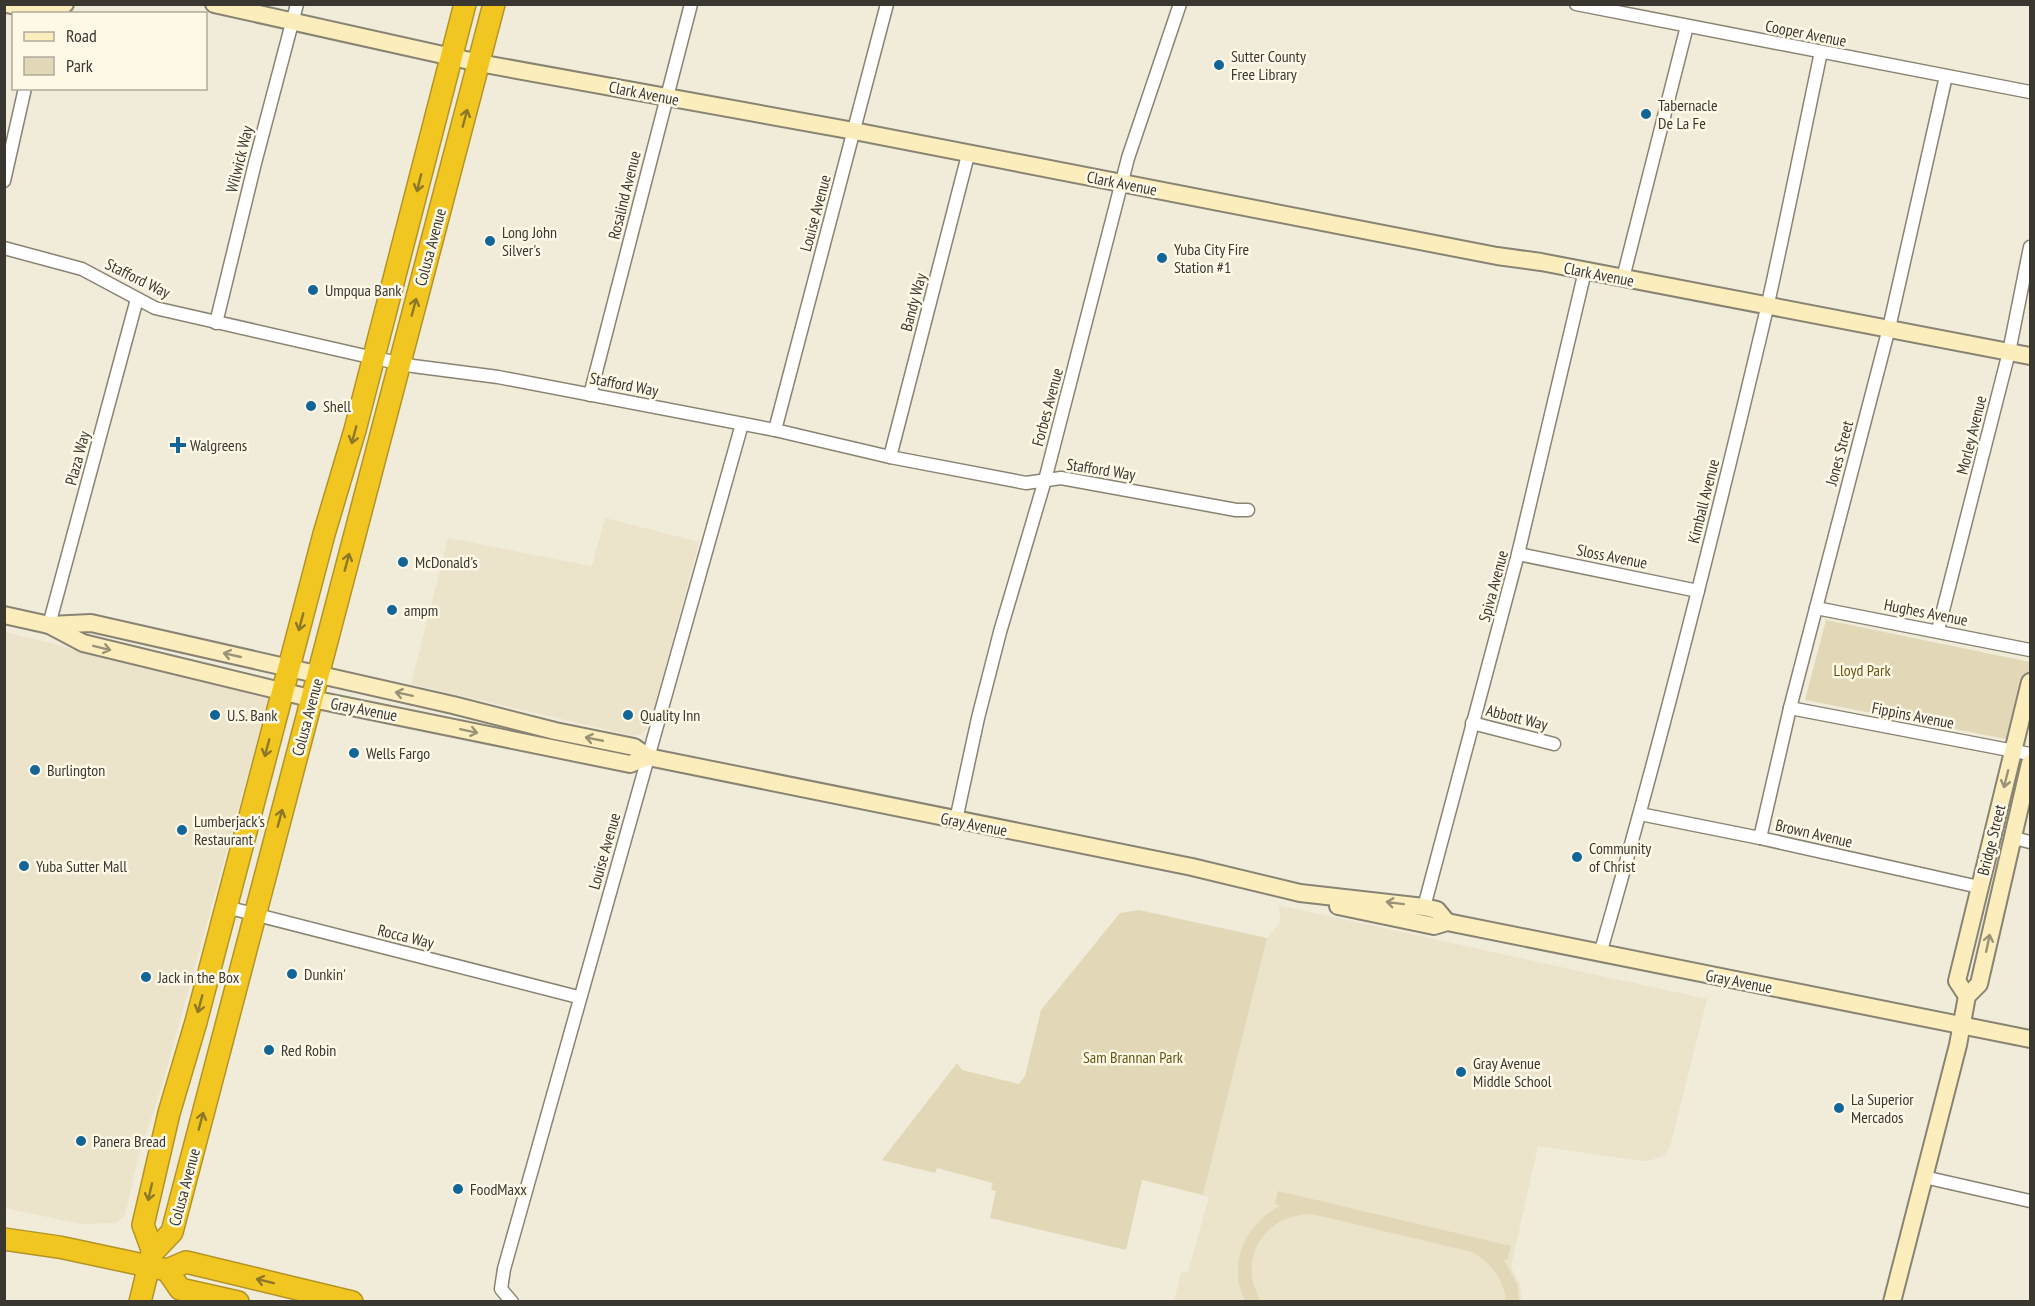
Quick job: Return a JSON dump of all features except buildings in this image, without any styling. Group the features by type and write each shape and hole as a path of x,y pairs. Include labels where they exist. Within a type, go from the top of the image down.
{"highway":[{"name":"Colusa Avenue","path":"156,1262 143,1225 169,1113 196,1022 324,534 374,358 465,4"},
{"name":"Colusa Avenue","path":"156,1262 172,1232 494,4"},
{"path":"4,1239 156,1262 186,1262 350,1301"},
{"path":"140,1302 156,1262"},
{"path":"156,1262 180,1289 237,1302"}],"main road":[{"path":"8,4 37,12"},
{"path":"52,12 65,4"},
{"name":"Clark Avenue","path":"214,4 479,63 2031,356"},
{"name":"Gray Avenue","path":"4,615 49,625 91,623 453,705 555,731 634,747 648,757 1192,867 1300,893 1424,907 1437,910 1447,922"},
{"name":"Gray Avenue","path":"49,625 83,643 312,699 630,764 648,757"},
{"name":"Bridge Street","path":"1967,996 1957,981 2031,682"},
{"name":"Bridge Street","path":"1892,1302 1962,1026 1967,996 1979,984 2031,763"},
{"name":"Gray Avenue","path":"1300,893 1305,898 1427,925 1434,926 1447,922 2031,1039"}],"street":[{"name":"Wilwick Way","path":"216,323 297,4"},
{"name":"Rosalind Avenue","path":"590,395 691,4"},
{"name":"Louise Avenue","path":"775,430 887,4"},
{"name":"Forbes Avenue","path":"956,820 978,718 1000,632 1045,480 1121,183 1180,4"},
{"name":"Cooper Avenue","path":"1576,4 2031,92"},
{"path":"1623,278 1687,26"},
{"name":"Kimball Avenue","path":"1600,954 1641,814 1698,591 1767,306 1821,52"},
{"name":"Jones Street","path":"1760,837 1815,608 1889,328 1946,76"},
{"path":"4,181 25,90"},
{"name":"Bandy Way","path":"890,457 968,155"},
{"name":"Morley Avenue","path":"1938,630 2009,352 2031,247"},
{"name":"Stafford Way","path":"4,248 82,269 155,308 374,358 498,377 775,430 890,457 1026,483 1061,478 1236,510 1248,510"},
{"name":"Spiva Avenue","path":"1424,907 1518,554 1585,271"},
{"name":"Plaza Way","path":"49,625 137,299"},
{"name":"Louise Avenue","path":"512,1302 501,1289 504,1269 578,997 742,424"},
{"name":"Sloss Avenue","path":"1518,554 1698,591"},
{"name":"Hughes Avenue","path":"1815,608 1938,630 2031,650"},
{"name":"Fippins Avenue","path":"1790,708 2031,754"},
{"name":"Abbott Way","path":"1472,723 1554,744"},
{"name":"Brown Avenue","path":"1641,814 1760,837 1979,887"},
{"path":"2013,838 2031,842"},
{"name":"Rocca Way","path":"226,907 578,997"},
{"path":"1924,1177 2031,1201"}],"shaded area":[{"path":"605,518 699,542 649,727 642,734 634,736 411,684 448,538 592,566"},
{"path":"5,632 269,697 162,1086 138,1158 125,1215 116,1223 81,1224 5,1208"},
{"name":"Gray Avenue Middle School","path":"1278,905 1707,999 1670,1147 1664,1155 1652,1160 1641,1161 1538,1146 1511,1267 1520,1284 1522,1301 1174,1302 1181,1272 1188,1272 1209,1197 1203,1195 1267,938 1281,922"}],"green space":[{"name":"Lloyd Park","path":"1826,620 2030,662 2030,703 2021,742 1805,700"},
{"name":"Sam Brannan Park","path":"1139,910 1267,938 1203,1195 1142,1180 1126,1250 990,1218 996,1191 991,1190 993,1183 937,1168 935,1173 882,1160 957,1063 962,1070 1019,1084 1025,1076 1041,1010 1120,913"},
{"path":"1278,1191 1511,1246 1507,1260 1504,1260 1517,1284 1519,1301 1506,1301 1503,1286 1495,1272 1472,1252 1312,1214 1295,1216 1268,1230 1253,1255 1254,1285 1261,1301 1245,1301 1238,1273 1239,1259 1249,1234 1257,1223 1280,1206 1275,1204"}],"place":[{"name":"Sutter County Free Library","path":"1219,65"},
{"name":"Tabernacle De La Fe","path":"1646,114"},
{"name":"Long John Silver's","path":"490,241"},
{"name":"Yuba City Fire Station #1","path":"1162,258"},
{"name":"Umpqua Bank","path":"313,290"},
{"name":"Shell","path":"311,406"},
{"name":"Walgreens","path":"178,445"},
{"name":"McDonald's","path":"403,562"},
{"name":"ampm","path":"392,610"},
{"name":"U.S. Bank","path":"215,715"},
{"name":"Quality Inn","path":"628,715"},
{"name":"Wells Fargo","path":"354,753"},
{"name":"Burlington","path":"35,770"},
{"name":"Lumberjack's Restaurant","path":"182,830"},
{"name":"Community of Christ","path":"1577,857"},
{"name":"Yuba Sutter Mall","path":"24,866"},
{"name":"Dunkin'","path":"292,974"},
{"name":"Jack in the Box","path":"146,977"},
{"name":"Red Robin","path":"269,1050"},
{"name":"Gray Avenue Middle School","path":"1461,1072"},
{"name":"La Superior Mercados","path":"1839,1108"},
{"name":"Panera Bread","path":"81,1141"},
{"name":"FoodMaxx","path":"458,1189"}]}
